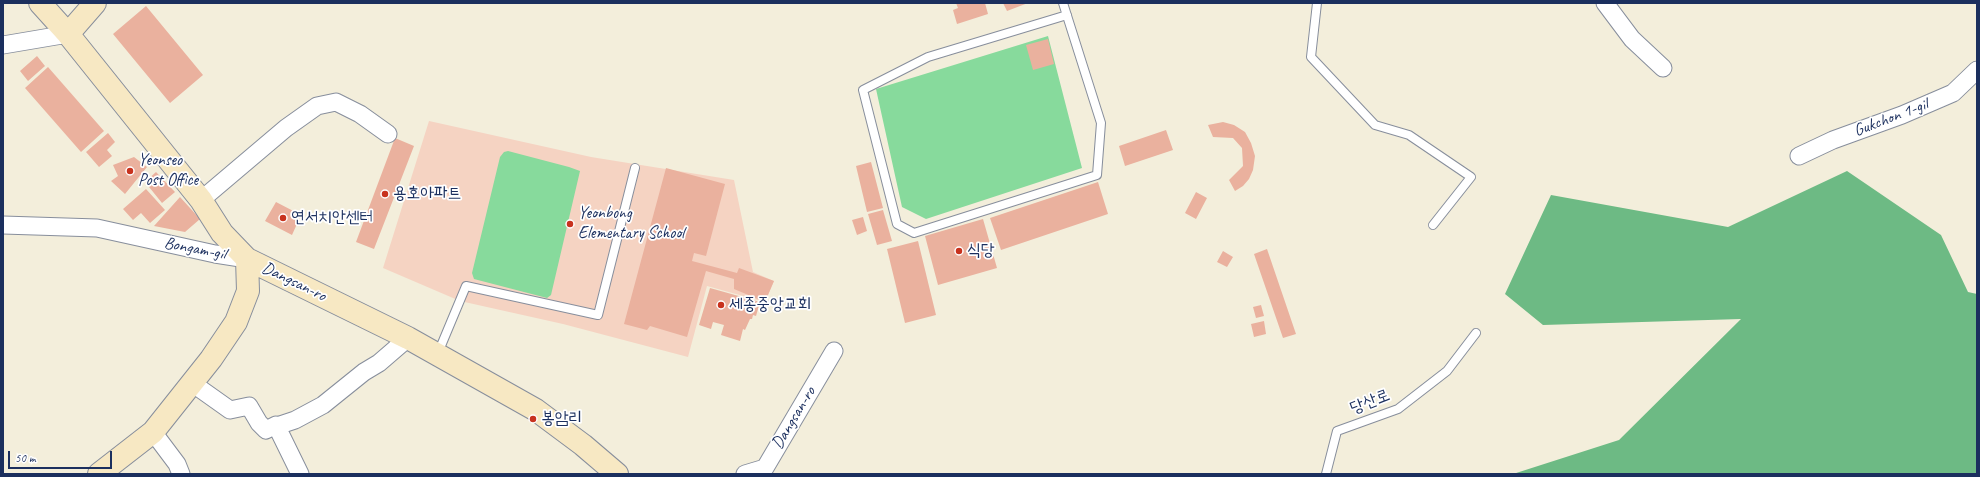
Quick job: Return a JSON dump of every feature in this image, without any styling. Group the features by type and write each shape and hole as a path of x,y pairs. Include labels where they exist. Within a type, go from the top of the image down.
{"main road":[{"name":"Dangsan-ro","path":"40,3 68,34 201,200 222,233 247,259 408,338 536,410 584,445 617,474"},
{"path":"68,34 94,3"},
{"name":"Bongam-gil","path":"99,474 153,432 211,359 236,322 248,291 247,259"}],"street":[{"path":"1605,3 1632,39 1663,68"},
{"path":"3,45 68,34"},
{"name":"Gukchon 1-gil","path":"1798,156 1833,140 1902,115 1953,93 1977,70"},
{"path":"201,200 286,128 317,106 336,102 360,114 388,134"},
{"name":"Bongam-gil","path":"3,225 97,228 215,254 247,259"},
{"path":"192,383 230,410 248,406 266,430 295,420 323,405 364,372 379,363 408,338"},
{"name":"Dangsan-ro","path":"745,474 765,468 834,351"},
{"path":"277,426 300,474"},
{"path":"153,432 176,464 181,474"}],"lane":[{"path":"1063,3 1067,15 1101,123 1097,175 914,233 897,224 863,90 928,57 1067,15"},
{"path":"1317,3 1311,56 1324,72 1375,125 1409,135 1471,177 1433,225"},
{"path":"438,354 466,286 598,315 635,168"},
{"name":"당산로","path":"1326,474 1338,431 1398,409 1447,371 1476,333"}],"shaded area":[{"name":"Yeonbong Elementary School","path":"429,121 591,157 734,180 753,272 774,281 765,302 707,286 688,357 563,324 460,301 383,268"}],"green space":[{"path":"1048,36 1082,168 926,219 902,207 876,89"},
{"path":"508,151 580,171 551,295 547,298 474,279 472,273 500,157 504,152"},
{"path":"1847,171 1941,235 1968,292 1977,294 1977,474 1513,474 1619,440 1741,319 1543,325 1505,294 1551,195 1728,227"}],"building":[{"path":"956,3 985,3 988,14 957,24 953,10 958,8"},
{"path":"1003,3 1028,3 1007,11"},
{"path":"146,6 203,75 170,103 113,34"},
{"path":"1048,39 1054,64 1033,70 1026,45"},
{"path":"37,56 45,66 28,81 20,71"},
{"path":"48,67 104,131 81,152 25,88"},
{"path":"1223,122 1234,125 1245,132 1251,143 1255,156 1253,170 1249,179 1243,186 1235,191 1229,180 1243,166 1242,148 1233,138 1213,137 1208,125"},
{"path":"1166,130 1173,150 1125,166 1119,146"},
{"path":"108,133 115,142 107,150 112,156 99,167 86,152"},
{"name":"용호아파트","path":"395,138 414,146 374,249 356,242"},
{"name":"Yeonseo Post Office","path":"134,157 147,167 125,194 111,181 118,176 113,165"},
{"path":"871,162 883,208 867,212 856,166"},
{"name":"Yeonbong Elementary School","path":"666,168 725,184 706,256 694,253 692,261 737,273 739,268 774,281 765,302 734,289 734,279 706,271 687,337 650,326 647,330 624,324"},
{"path":"156,172 175,192 162,203 145,182"},
{"path":"1098,182 1108,214 1001,250 990,218"},
{"path":"146,189 165,210 150,223 141,213 133,220 123,209"},
{"path":"1196,192 1207,198 1196,219 1185,213"},
{"path":"180,197 200,219 185,232 154,226"},
{"name":"연서치안센터","path":"276,202 301,215 292,235 265,221"},
{"path":"883,210 892,241 877,245 868,214"},
{"path":"863,217 867,231 857,235 852,220"},
{"path":"983,219 997,268 938,285 925,236"},
{"path":"918,241 936,315 905,323 887,249"},
{"path":"1267,249 1296,334 1283,338 1254,254"},
{"path":"1223,251 1233,257 1227,267 1217,262"},
{"path":"710,288 760,302 756,316 753,315 745,330 743,329 740,341 721,335 724,325 713,322 711,329 699,325"},
{"path":"1261,305 1264,316 1256,318 1253,307"},
{"path":"1264,321 1266,334 1254,337 1251,324"}],"place":[{"name":"Yeonseo Post Office","path":"130,171"},
{"name":"용호아파트","path":"385,194"},
{"name":"연서치안센터","path":"283,218"},
{"name":"Yeonbong Elementary School","path":"570,224"},
{"name":"식당","path":"959,251"},
{"name":"세종중앙교회","path":"721,305"},
{"name":"봉암리","path":"533,419"}]}
